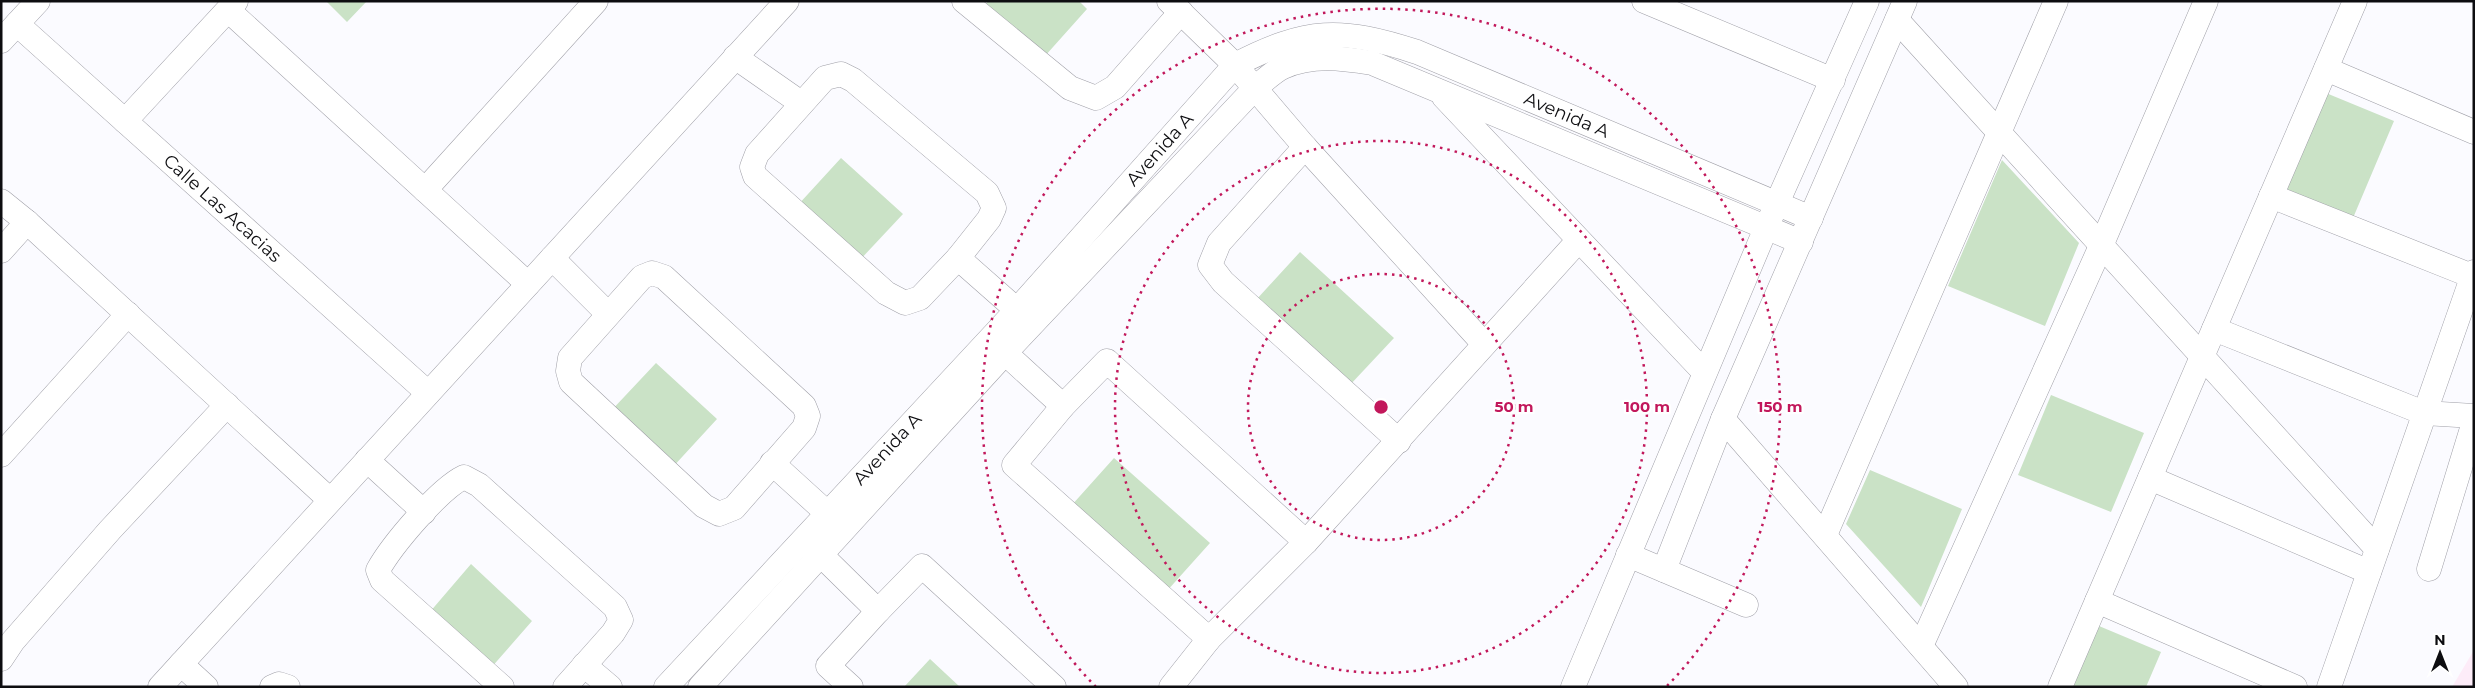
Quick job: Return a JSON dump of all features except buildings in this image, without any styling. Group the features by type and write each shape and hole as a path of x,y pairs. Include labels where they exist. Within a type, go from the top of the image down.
{"street":[{"path":"9,33 38,1"},
{"path":"425,190 596,1"},
{"path":"160,687 787,1"},
{"path":"964,1 1070,88 1096,98 1115,87 1175,7 1235,65 1305,148 1484,344"},
{"path":"1573,687 1776,204 1867,1"},
{"path":"1824,535 2056,1"},
{"path":"1920,646 2101,246 2206,1"},
{"path":"2060,687 2355,1"},
{"path":"1658,4 1833,80"},
{"path":"125,121 232,6 425,190 528,284"},
{"path":"1664,570 1723,419 1901,11 1999,132 2377,549"},
{"name":"Calle Las Acacias","path":"9,33 125,121 428,393"},
{"name":"Avenida A","path":"666,687 821,518 1017,310 1235,65 1272,46 1310,35 1345,34 1383,41 1417,52 1811,218"},
{"path":"736,57 801,103"},
{"name":"Avenida A","path":"700,687 1005,353 1255,88 1283,67 1314,58 1342,58 1372,63 1801,242"},
{"path":"2326,69 2474,132"},
{"path":"841,74 853,80 987,193 994,208 989,219 958,258 920,298 905,303 886,293 755,176 752,167 758,154 825,78 841,74"},
{"path":"1438,90 1578,241 1704,372"},
{"path":"1305,148 1219,243 1210,265 1223,282 1399,441"},
{"path":"2271,196 2473,274 2329,687"},
{"path":"1,201 27,222 330,500"},
{"path":"1,251 27,222"},
{"path":"1171,687 1209,639 1306,542 1578,241"},
{"path":"552,258 608,314"},
{"path":"958,258 1017,310"},
{"path":"652,273 664,277 804,406 808,416 804,428 772,463 734,508 719,514 704,506 571,382 568,371 570,358 642,277 652,273"},
{"path":"1,455 128,314"},
{"path":"2214,328 2424,413 2474,416"},
{"path":"1005,353 1062,406"},
{"path":"1209,639 1014,464 1062,406 1108,361 1306,542"},
{"path":"5,644 227,405"},
{"path":"1723,419 1956,687"},
{"path":"2428,569 2474,422"},
{"path":"367,460 424,512"},
{"path":"772,463 821,518 827,547 878,610"},
{"path":"502,687 382,580 378,570 386,556 424,512 453,482 464,477 479,485 615,607 621,620 613,633 565,687"},
{"path":"2150,478 2369,572"},
{"path":"1628,555 1746,605"},
{"path":"851,687 828,666 878,610 922,566 1054,687"},
{"path":"2097,601 2295,687"},
{"path":"181,664 206,687"},
{"path":"584,665 610,687"},
{"path":"272,687 279,684 288,687"}],"shaded area":[{"path":"2474,650 2474,687 2452,687"}],"green space":[{"path":"326,1 367,1 347,22"},
{"path":"988,1 1079,1 1087,9 1045,56 986,4"},
{"path":"2326,93 2394,121 2353,218 2286,189"},
{"path":"841,158 903,214 858,262 797,206"},
{"path":"2002,160 2079,243 2045,326 1948,286"},
{"path":"1300,252 1394,338 1349,386 1256,300"},
{"path":"656,363 717,419 671,469 609,413"},
{"path":"2051,395 2144,433 2111,512 2018,475"},
{"path":"1114,458 1210,543 1166,592 1071,506"},
{"path":"1870,470 1962,509 1921,607 1846,524"},
{"path":"471,564 532,621 490,669 429,613"},
{"path":"2099,626 2161,652 2146,687 2072,687"},
{"path":"930,659 960,687 904,687"}]}
